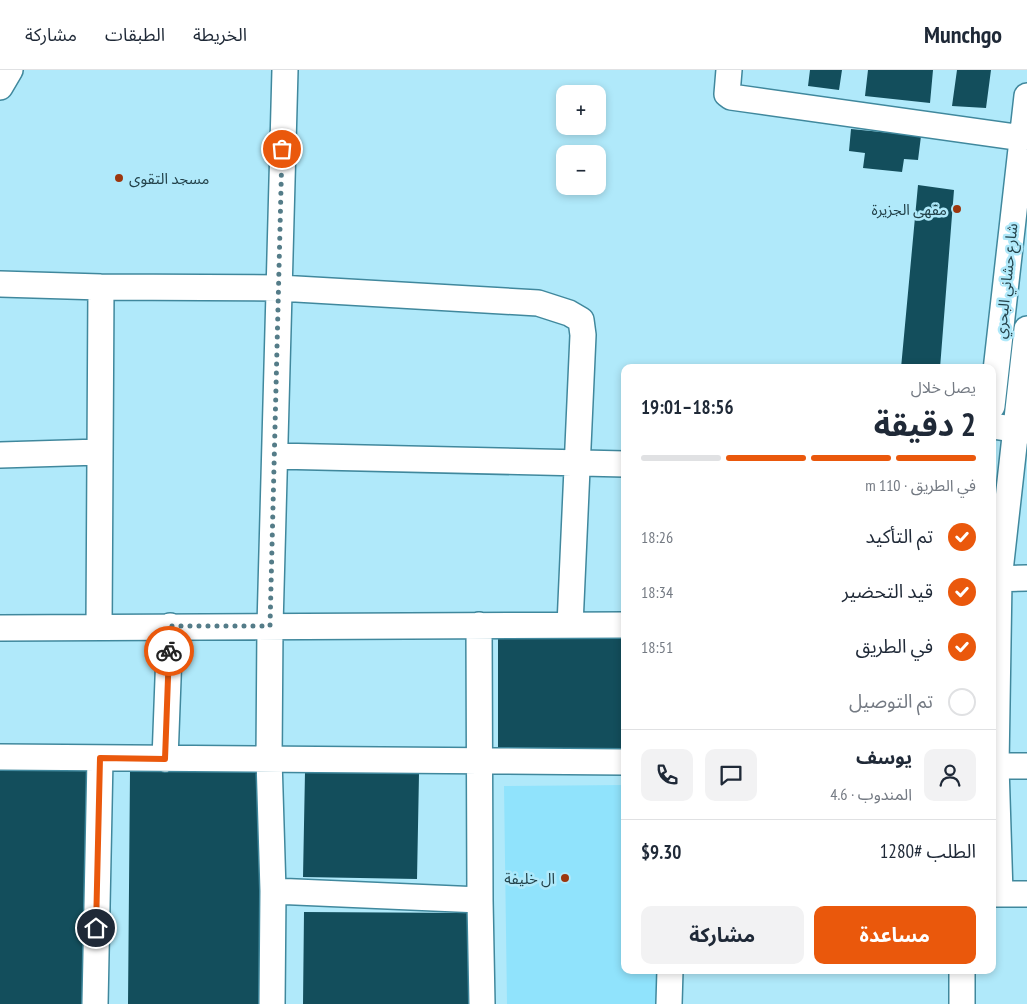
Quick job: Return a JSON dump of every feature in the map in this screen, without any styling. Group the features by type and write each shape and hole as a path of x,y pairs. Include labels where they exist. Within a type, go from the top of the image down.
{"street":[{"path":"0,88 10,70"},
{"path":"272,1004 273,891 268,759 285,70"},
{"path":"729,70 727,94 731,97 1022,138"},
{"name":"شارع حشاني البحري","path":"996,370 1027,106"},
{"path":"0,284 102,287 279,288 538,303 569,313 581,320 583,335 570,625"},
{"path":"99,627 102,287"},
{"path":"1027,329 1012,429 996,580 1027,578"},
{"path":"0,455 100,452"},
{"path":"275,456 621,464"},
{"path":"479,625 482,1004"},
{"path":"0,628 621,625"},
{"path":"165,759 170,626"},
{"path":"0,757 621,762"},
{"path":"95,1004 100,758"},
{"path":"996,766 1027,766"},
{"path":"273,891 480,900"},
{"path":"996,894 1027,894"},
{"path":"669,1004 670,974"},
{"path":"962,974 962,1004"}],"shaded area":[{"name":"ال خليفة","path":"621,785 621,974 660,974 661,1004 507,1004 504,786"}],"building":[{"path":"810,70 842,70 839,90 808,86"},
{"path":"868,70 933,70 930,103 865,96"},
{"path":"957,70 991,70 986,108 952,106"},
{"path":"851,129 921,136 918,160 904,159 902,172 863,168 865,153 849,151"},
{"path":"918,185 954,190 940,364 901,364"},
{"path":"498,639 621,639 621,749 498,749"},
{"path":"0,766 87,768 83,1004 0,1004"},
{"path":"130,771 263,772 261,1004 128,1004"},
{"path":"305,772 419,774 417,879 303,877"},
{"path":"304,912 470,913 470,1004 303,1004"}],"way so far":[{"path":"169,651 170,626 270,626 282,149"}],"place":[{"name":"مسجد التقوى","path":"119,178"},
{"name":"مقهى الجزيرة","path":"957,209"},
{"name":"ال خليفة","path":"565,878"}],"route":[{"path":"96,928 100,758 165,759 169,651"}]}
